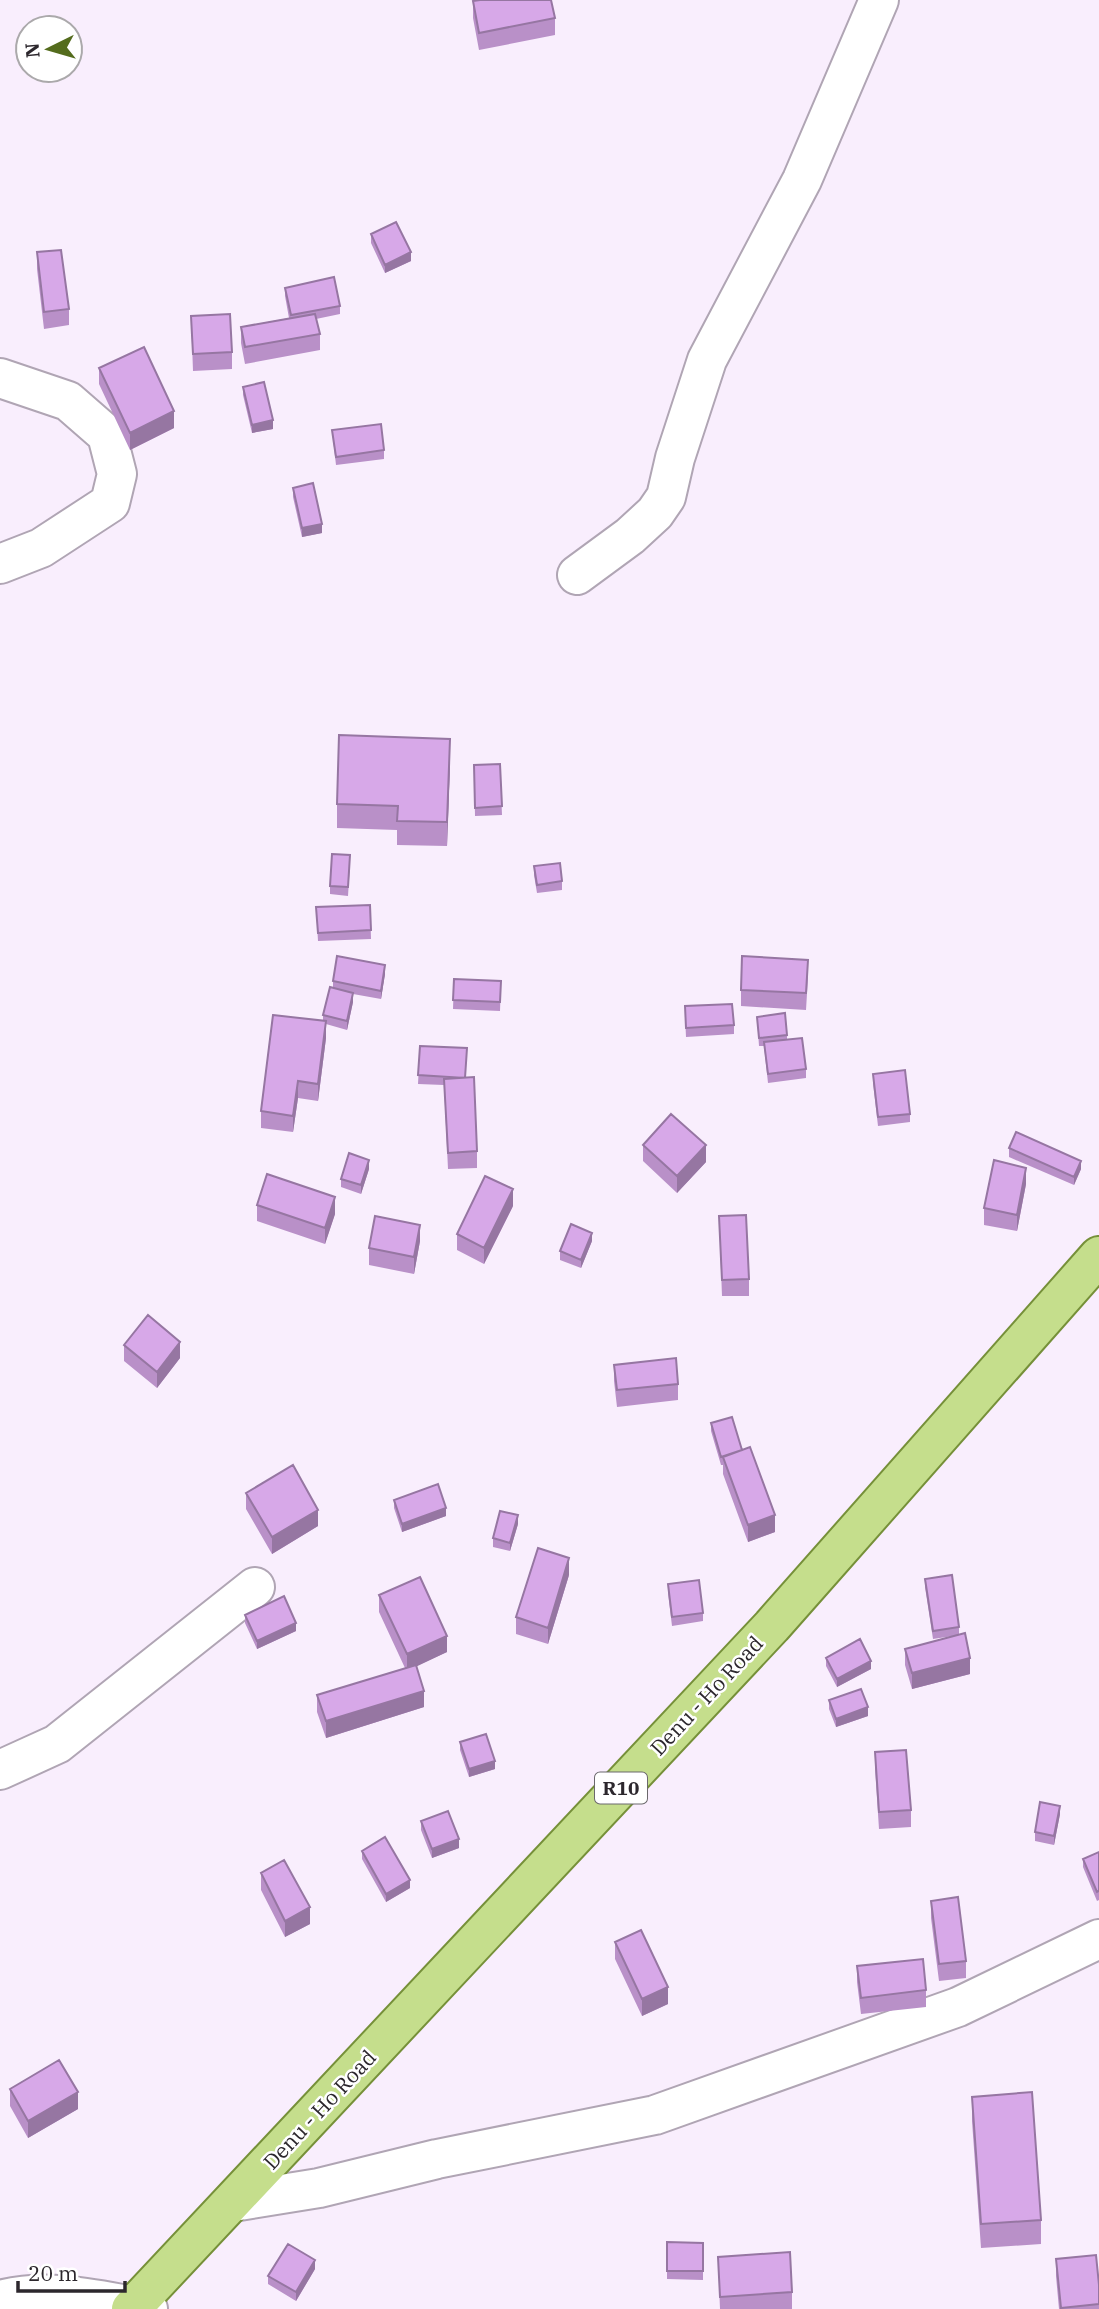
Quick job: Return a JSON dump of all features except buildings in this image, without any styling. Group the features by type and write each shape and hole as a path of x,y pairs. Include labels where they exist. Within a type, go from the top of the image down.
{"main road":[{"name":"Denu - Ho Road","path":"137,2308 772,1626 1099,1256"}],"street":[{"path":"577,575 630,536 655,513 666,497 707,360 802,180 879,0"},
{"path":"0,378 68,401 107,435 117,474 110,503 41,548 0,564"},
{"path":"0,1770 57,1744 255,1587"},
{"path":"233,2202 319,2188 655,2115 958,2007 1099,1939"},
{"path":"7,2290 75,2296 137,2308"}]}
